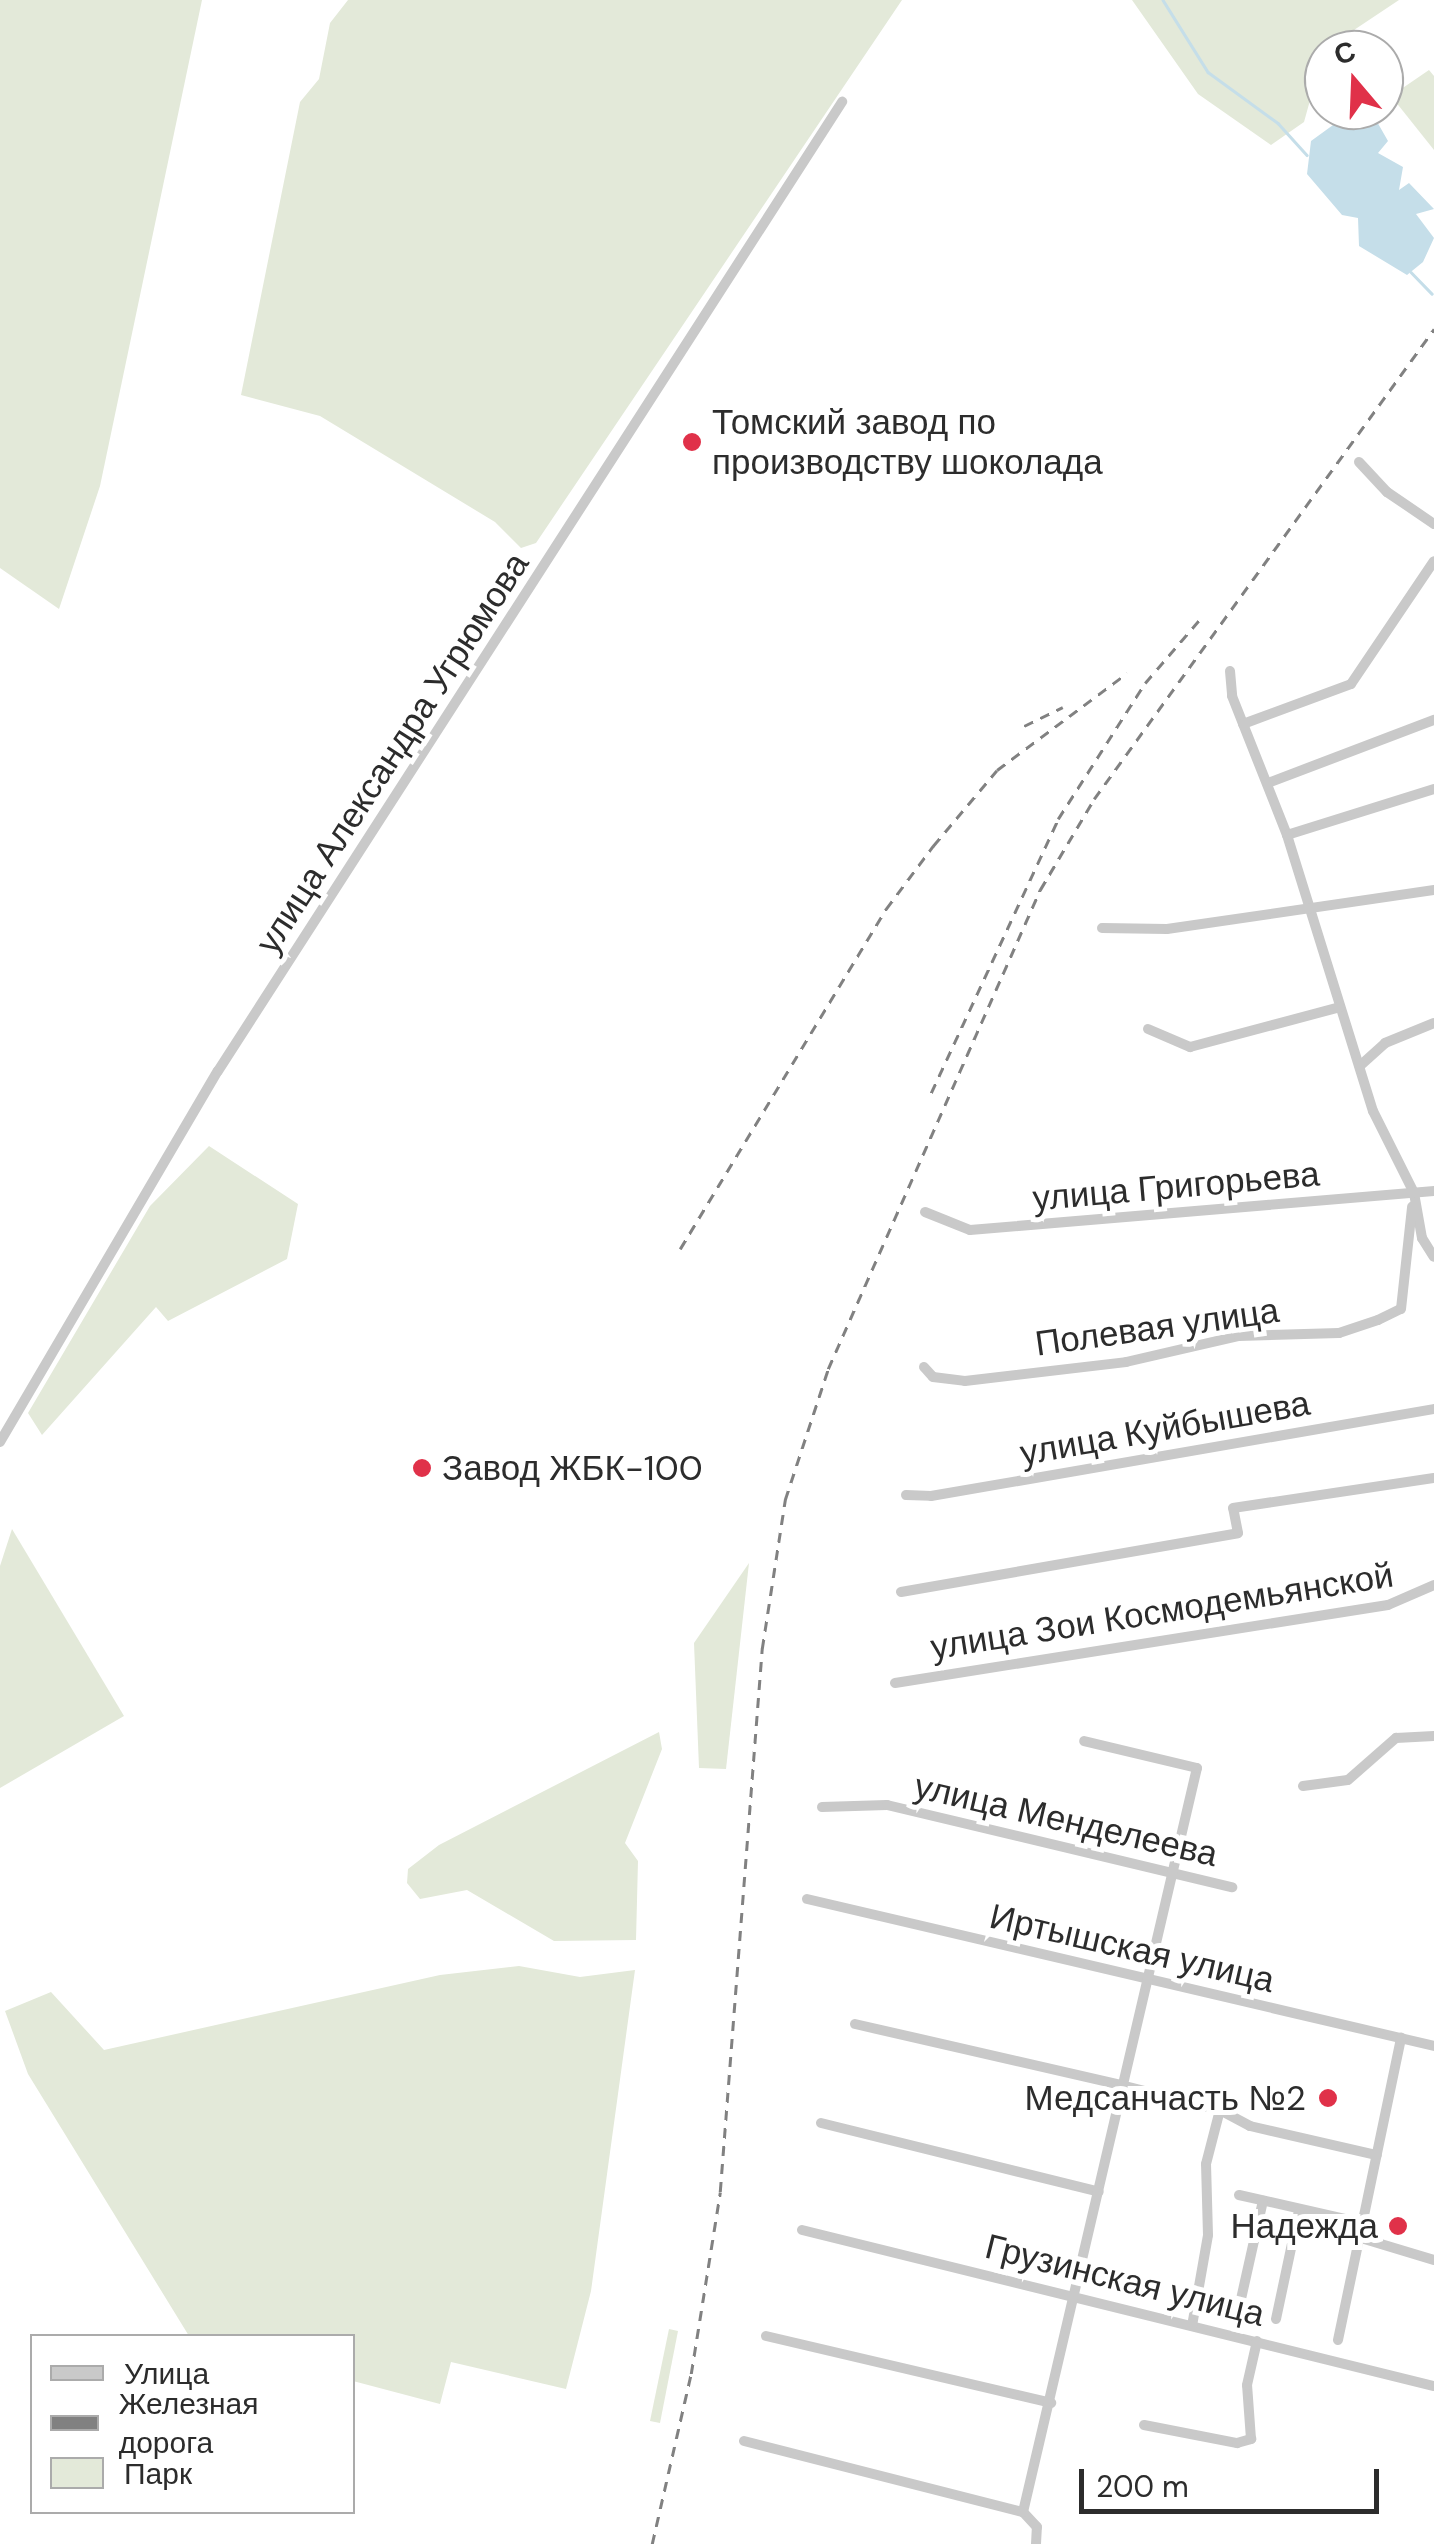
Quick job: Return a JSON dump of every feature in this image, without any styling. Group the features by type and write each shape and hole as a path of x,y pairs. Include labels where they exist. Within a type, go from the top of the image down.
{"street":[{"name":"улица Александра Угрюмова","path":"0,1442 218,1071 842,102"},
{"path":"1359,462 1387,492 1434,524"},
{"path":"1243,724 1351,684 1434,561"},
{"path":"1230,671 1243,724 1288,836 1340,1006 1362,1064 1373,1111 1414,1193 1422,1238 1434,1257"},
{"path":"1268,783 1434,720"},
{"path":"1288,836 1434,789"},
{"path":"1102,928 1167,930 1434,890"},
{"path":"1148,1029 1190,1046 1340,1006"},
{"path":"1362,1064 1385,1043 1434,1023"},
{"name":"улица Григорьева","path":"925,1212 970,1230 1434,1192"},
{"name":"Полевая улица","path":"924,1367 933,1376 966,1382 1126,1362 1239,1336 1339,1333 1378,1320 1401,1309 1414,1193"},
{"name":"улица Куйбышева","path":"906,1495 1434,1409"},
{"path":"901,1592 1238,1533 1233,1508 1434,1478"},
{"name":"улица Зои Космодемьянской","path":"895,1682 1388,1606 1434,1585"},
{"path":"1303,1786 1348,1780 1396,1738 1434,1736"},
{"path":"1022,2512 1175,1878 1197,1768 1084,1741"},
{"name":"улица Менделеева","path":"822,1807 886,1806 1175,1878 1232,1887"},
{"name":"Иртышская улица","path":"812,1901 1434,2046"},
{"path":"855,2024 1125,2086 1220,2110 1250,2126 1377,2155"},
{"path":"1338,2340 1401,2038"},
{"path":"1192,2326 1208,2235 1206,2164 1220,2110"},
{"path":"822,2123 1100,2192"},
{"path":"1240,2195 1350,2220 1361,2238 1434,2260"},
{"path":"1239,2308 1263,2201"},
{"path":"1276,2319 1299,2211"},
{"name":"Грузинская улица","path":"802,2230 1434,2386"},
{"path":"766,2336 1051,2403"},
{"path":"1144,2425 1196,2438 1251,2439 1247,2385 1258,2342"},
{"path":"744,2441 1022,2512 1037,2527 1036,2544"}],"green space":[{"path":"0,0 202,0 100,486 59,609 0,568"},
{"path":"348,0 902,0 536,543 521,548 495,522 320,416 241,395 300,102 319,79 330,23"},
{"path":"1132,0 1399,0 1354,30 1304,30 1304,122 1271,145 1198,94"},
{"path":"1429,70 1434,76 1434,150 1404,112 1404,87"},
{"path":"209,1146 298,1204 287,1259 168,1321 156,1307 42,1435 28,1413 150,1206"},
{"path":"12,1529 124,1716 0,1788 0,1566"},
{"path":"749,1563 726,1769 699,1768 694,1643"},
{"path":"659,1732 662,1749 625,1843 638,1861 636,1940 554,1941 467,1890 420,1899 407,1883 408,1869 439,1845"},
{"path":"519,1966 580,1977 635,1970 591,2291 566,2389 451,2362 440,2404 355,2382 355,2334 188,2334 28,2074 5,2011 51,1992 104,2050 440,1975"},
{"path":"669,2329 678,2331 660,2423 650,2421"}],"water":[{"path":"1326,130 1382,130 1388,141 1378,153 1403,167 1399,190 1409,183 1434,209 1416,214 1434,238 1423,262 1407,275 1359,246 1358,218 1342,215 1307,174 1311,141"}],"waterway":[{"path":"1163,0 1208,72 1278,123 1307,155"},
{"path":"1411,272 1432,294"}],"railway":[{"path":"652,2544 691,2374 720,2192 762,1649 785,1500 828,1369 1040,890 1094,799 1434,329"},
{"path":"931,1093 1058,819 1145,683 1200,619"},
{"path":"680,1249 886,909 933,846 997,770 1127,673"},
{"path":"1024,726 1063,707"}],"place":[{"name":"Томский завод по производству шоколада","path":"692,442"},
{"name":"Завод ЖБК-100","path":"422,1468"},
{"name":"Медсанчасть №2","path":"1328,2098"},
{"name":"Надежда","path":"1398,2226"}]}
